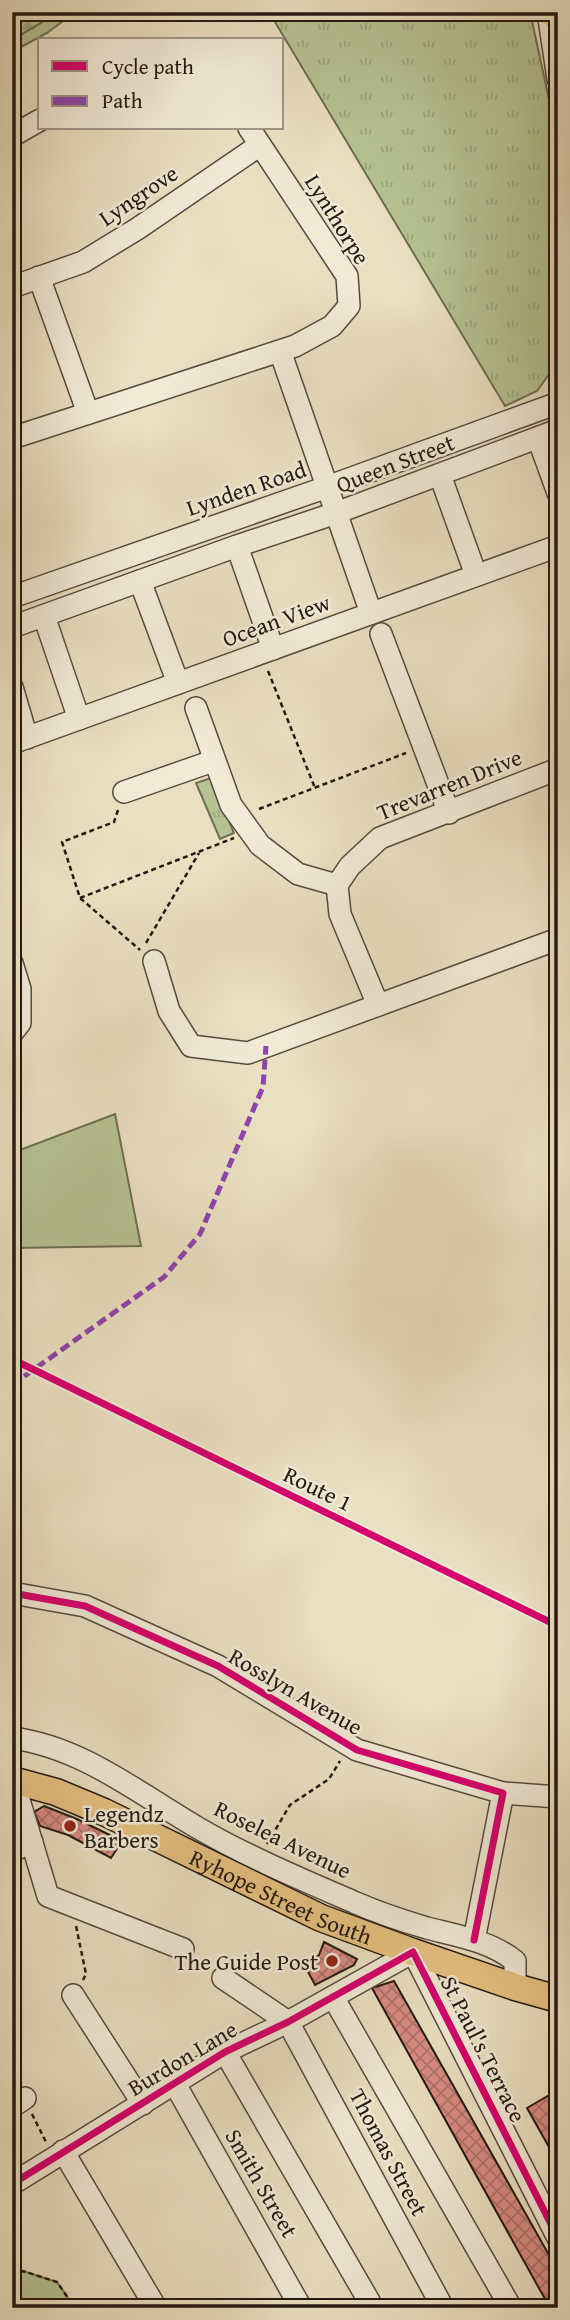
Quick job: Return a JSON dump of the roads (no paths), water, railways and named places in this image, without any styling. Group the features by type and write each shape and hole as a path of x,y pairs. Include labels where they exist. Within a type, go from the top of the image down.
{"main road":[{"path":"550,12 558,17"},
{"name":"Ryhope Street South","path":"13,1780 56,1792 92,1807 321,1918 515,1987 558,1999"}],"street":[{"path":"550,12 557,63"},
{"path":"12,136 38,121"},
{"name":"Lyngrove","path":"12,288 83,262 137,229 254,136"},
{"name":"Lynthorpe","path":"12,438 295,346 332,326 349,306 347,276 254,136"},
{"path":"39,277 88,413"},
{"path":"280,351 371,613"},
{"path":"498,426 545,404 558,393"},
{"path":"498,426 558,403"},
{"name":"Lynden Road","path":"12,597 498,426"},
{"path":"548,434 558,493"},
{"name":"Queen Street","path":"12,627 336,513 548,434"},
{"path":"440,475 476,576"},
{"path":"237,546 267,651"},
{"name":"Ocean View","path":"19,740 558,546"},
{"path":"140,581 178,683"},
{"path":"44,616 79,719"},
{"path":"381,634 449,813"},
{"path":"12,687 19,740"},
{"path":"196,708 231,805 260,845 298,874 337,885 340,914 378,1005"},
{"path":"124,792 213,761"},
{"name":"Trevarren Drive","path":"337,885 350,866 380,838 558,769"},
{"path":"154,961 169,1011 191,1046 248,1053 558,939"},
{"path":"12,963 20,989 20,1023 12,1033"},
{"name":"Rosslyn Avenue","path":"12,1593 85,1606 218,1666 357,1750 503,1793 558,1797"},
{"name":"Roselea Avenue","path":"12,1738 83,1758 200,1829 361,1905 500,1950 515,1961 515,1987"},
{"path":"13,1780 48,1896 183,1949"},
{"path":"474,1940 503,1793"},
{"path":"12,1851 32,1842"},
{"name":"Burdon Lane","path":"12,2185 225,2052 288,2022 413,1952"},
{"name":"St Paul's Terrace","path":"413,1952 558,2238"},
{"path":"223,1978 288,2022"},
{"path":"73,1994 143,2104"},
{"path":"333,1997 511,2308"},
{"name":"Thomas Street","path":"288,2022 443,2308"},
{"path":"225,2052 373,2308"},
{"name":"Smith Street","path":"175,2084 301,2308"},
{"path":"63,2151 156,2308"}],"place":[{"name":"Legendz Barbers","path":"70,1826"},
{"name":"The Guide Post","path":"332,1961"}]}
